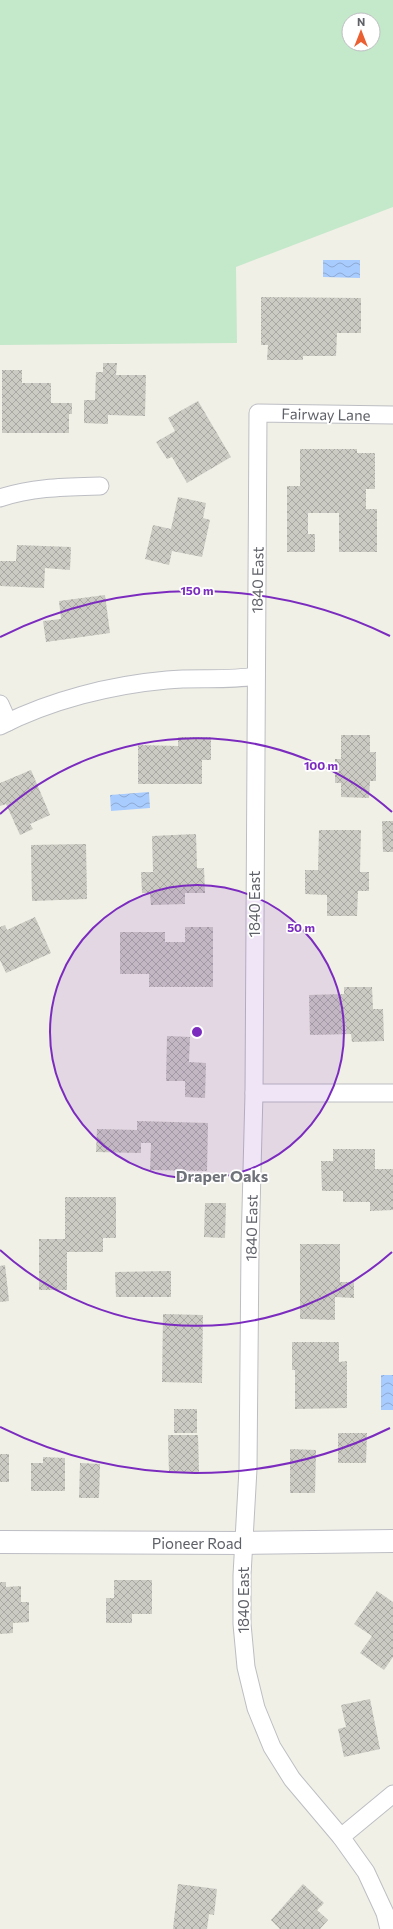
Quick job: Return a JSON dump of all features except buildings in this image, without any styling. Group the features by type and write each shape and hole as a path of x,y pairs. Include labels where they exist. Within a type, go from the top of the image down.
{"street":[{"name":"Fairway Lane","path":"258,413 393,415"},
{"name":"1840 East","path":"258,413 254,1093 250,1248 248,1469 242,1624 246,1667 256,1708 272,1748 292,1779 341,1837 366,1872 385,1913 389,1929"},
{"path":"0,498 18,492 38,488 100,486"},
{"path":"0,704 4,724 43,708 121,687 167,680 242,678 256,676"},
{"path":"254,1093 393,1093"},
{"name":"Pioneer Road","path":"0,1542 244,1543 393,1541"},
{"path":"341,1837 393,1794"}],"green space":[{"path":"0,0 393,0 393,207 236,267 237,343 0,345"}],"water":[{"path":"323,260 360,260 360,278 323,277"},
{"path":"149,792 150,808 111,811 110,795"},
{"path":"381,1375 393,1375 393,1410 381,1410"}],"district":[{"name":"Draper Oaks","path":"222,1175"}]}
